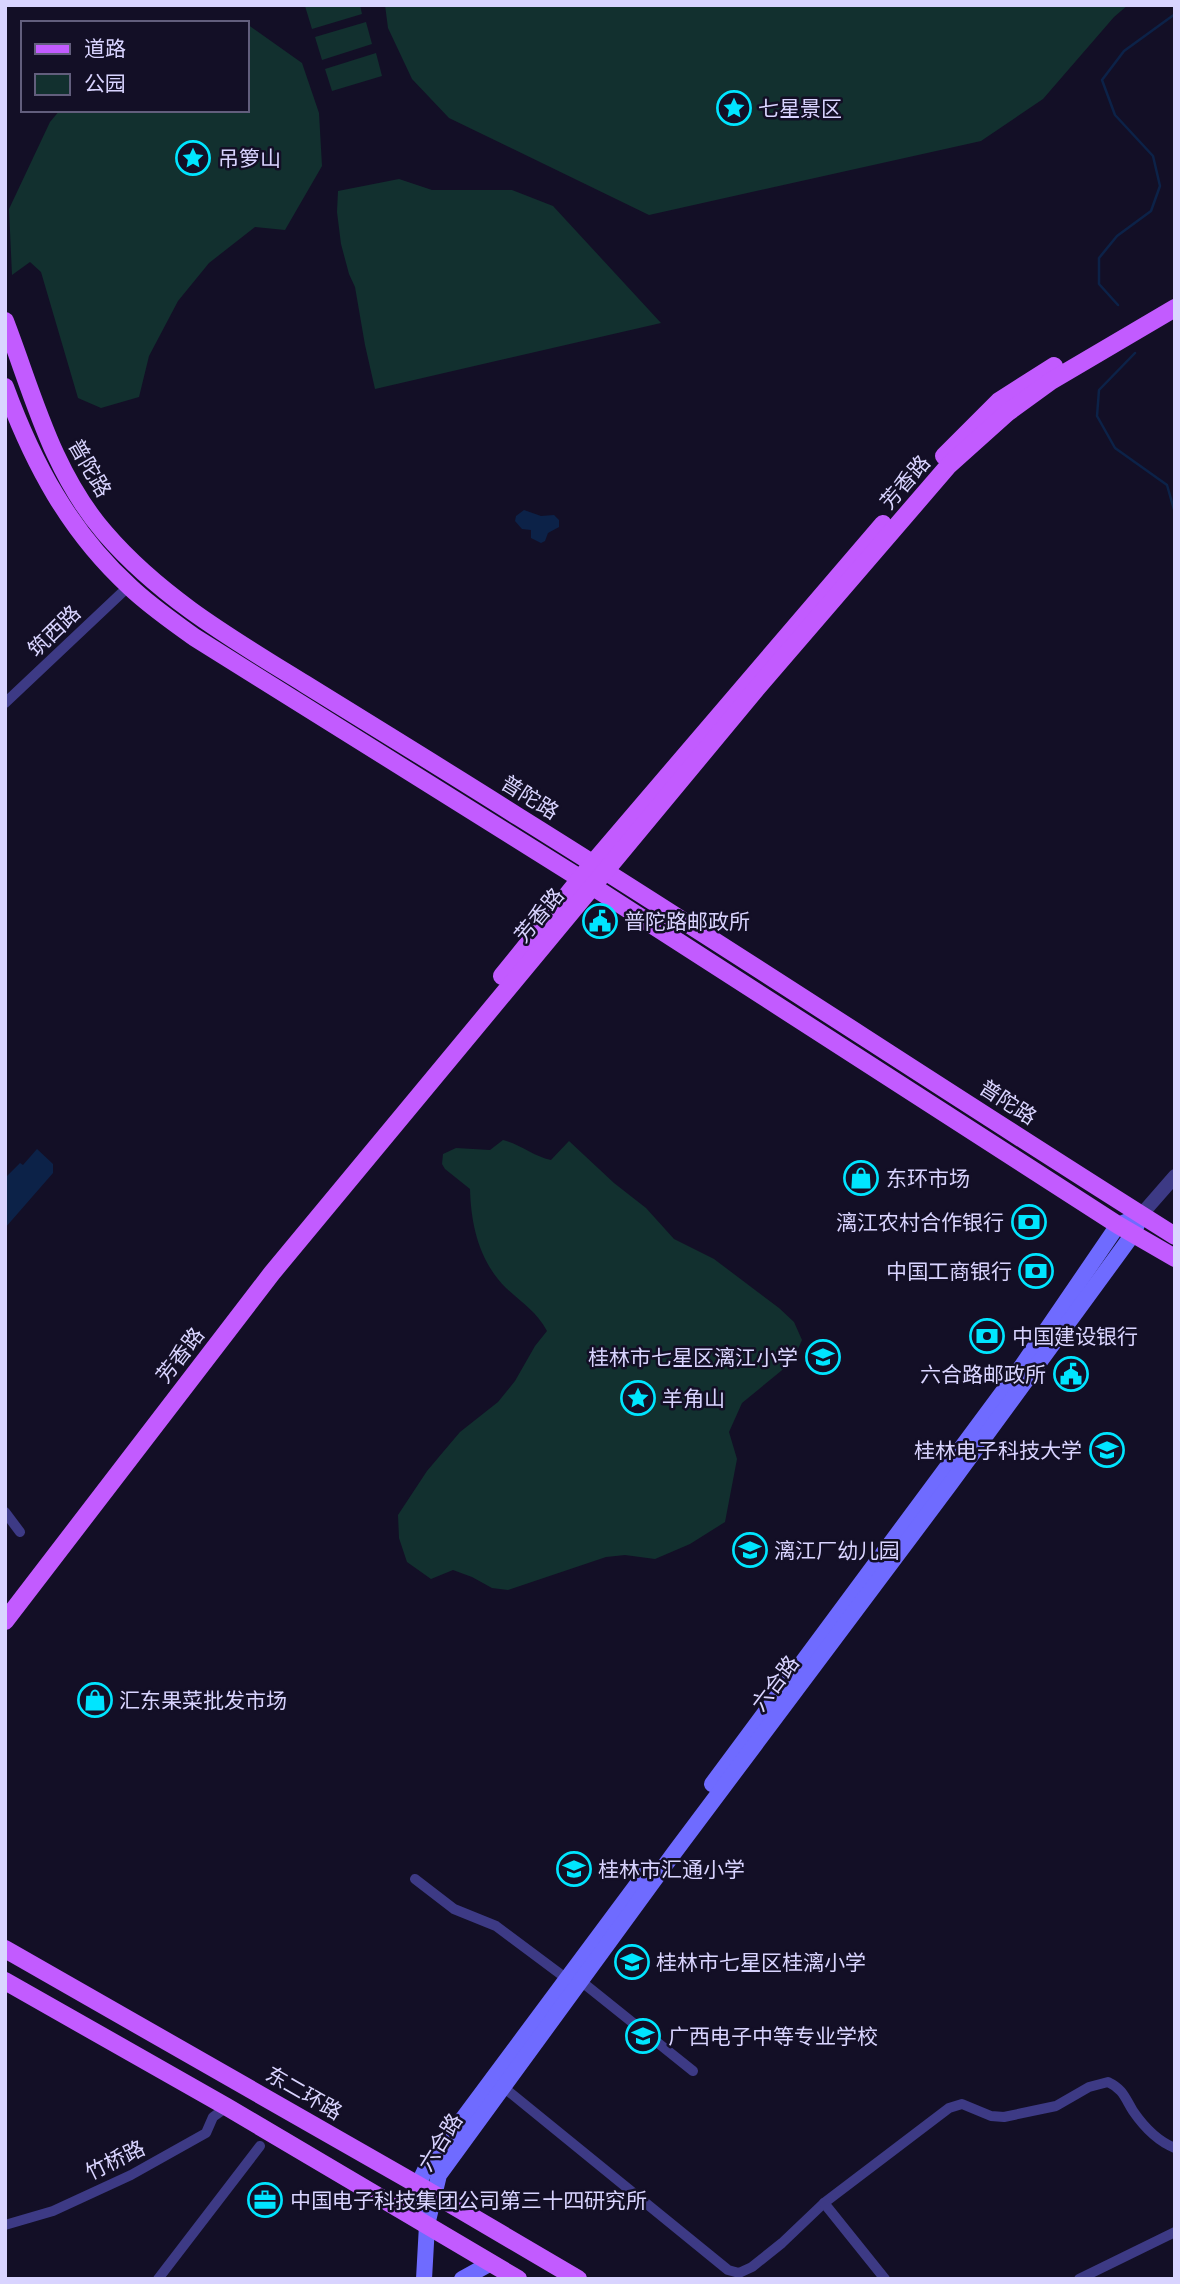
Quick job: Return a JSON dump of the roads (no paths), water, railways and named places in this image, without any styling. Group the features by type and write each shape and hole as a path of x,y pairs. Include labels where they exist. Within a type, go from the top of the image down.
{"main road":[{"name":"芳香路","path":"5,1621 272,1273 847,564 961,438 999,401 1175,295"},
{"name":"芳香路","path":"599,867 949,465 1007,414 1051,381 1175,308"},
{"name":"普陀路","path":"5,321 38,416 57,460 80,500 103,531 135,565 168,594 245,647 599,867 1175,1236"},
{"name":"普陀路","path":"5,387 39,470 89,542 129,586 194,637 587,883 1175,1258"},
{"name":"芳香路","path":"5,1602 245,1290 587,883"},
{"path":"1126,1229 1141,1215"},
{"name":"六合路","path":"424,2279 426,2168 572,1981 1019,1370 1126,1229"},
{"name":"东二环路","path":"5,1950 426,2189 578,2279"},
{"path":"5,1981 227,2107 518,2279"},
{"name":"六合路","path":"426,2189 439,2175 502,2086 572,1981"},
{"path":"462,2279 491,2263"}],"street":[{"name":"筑西路","path":"5,703 129,586"},
{"path":"1141,1215 1175,1176"},
{"path":"5,1512 20,1532"},
{"path":"415,1879 454,1909 496,1926 572,1981 587,1986 693,2071"},
{"path":"502,2086 728,2270 738,2273 752,2267 824,2203 949,2108 962,2104 990,2116 1004,2117 1056,2106 1089,2087 1108,2082 1123,2092 1145,2128 1175,2148"},
{"name":"竹桥路","path":"5,2225 53,2211 131,2175 206,2133 213,2117 227,2107"},
{"path":"158,2279 260,2146"},
{"path":"824,2203 881,2278"},
{"path":"1079,2279 1175,2232"}],"water":[{"path":"524,510 541,516 554,515 559,520 559,527 548,533 545,541 541,543 531,538 531,530 522,529 515,521 516,516"},
{"path":"37,1149 53,1164 53,1173 5,1228 5,1178 20,1163 23,1165"}],"waterway":[{"path":"1118,305 1099,284 1099,258 1117,236 1151,211 1160,186 1153,156 1115,115 1102,80 1124,51 1175,14"},
{"path":"1135,353 1099,390 1097,416 1115,448 1167,485 1175,513"}],"place":[{"name":"七星景区","path":"734,108"},
{"name":"吊箩山","path":"193,158"},
{"name":"普陀路邮政所","path":"600,921"},
{"name":"东环市场","path":"861,1178"},
{"name":"漓江农村合作银行","path":"1029,1222"},
{"name":"中国工商银行","path":"1036,1271"},
{"name":"中国建设银行","path":"987,1336"},
{"name":"桂林市七星区漓江小学","path":"823,1357"},
{"name":"六合路邮政所","path":"1071,1374"},
{"name":"羊角山","path":"638,1398"},
{"name":"桂林电子科技大学","path":"1107,1450"},
{"name":"漓江厂幼儿园","path":"750,1550"},
{"name":"汇东果菜批发市场","path":"95,1700"},
{"name":"桂林市汇通小学","path":"574,1869"},
{"name":"桂林市七星区桂漓小学","path":"632,1962"},
{"name":"广西电子中等专业学校","path":"643,2036"},
{"name":"中国电子科技集团公司第三十四研究所","path":"265,2200"}]}
